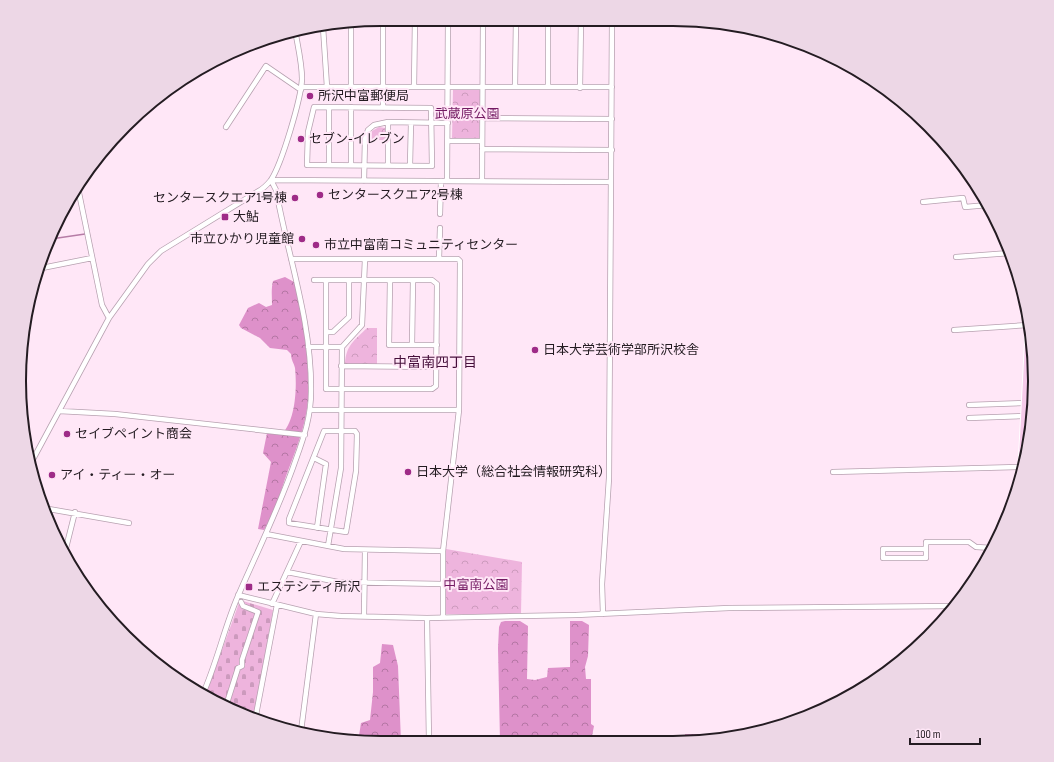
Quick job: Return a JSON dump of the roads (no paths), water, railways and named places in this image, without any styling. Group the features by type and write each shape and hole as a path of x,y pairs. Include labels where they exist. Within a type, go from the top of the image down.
{"main road":[{"path":"1023,441 1027,353"}],"street":[{"path":"383,26 383,108"},
{"path":"414,87 415,26"},
{"path":"447,181 448,26"},
{"path":"482,181 483,26"},
{"path":"515,87 516,26"},
{"path":"548,26 548,87"},
{"path":"580,88 581,26"},
{"path":"603,614 602,584 609,478 612,26"},
{"path":"351,28 351,86"},
{"path":"323,31 327,86"},
{"path":"34,457 109,318 148,264 158,254 257,192 271,180 297,108 301,88 301,60 296,36"},
{"path":"226,126 266,66 301,88 327,86 612,87"},
{"path":"314,107 383,108 431,108 432,166 351,164 307,165 308,132 314,107"},
{"path":"329,107 329,165"},
{"path":"351,108 351,164"},
{"path":"483,118 612,119"},
{"path":"364,181 365,138 366,133 374,125 388,122 448,124"},
{"path":"388,122 388,165"},
{"path":"410,165 411,123"},
{"path":"448,141 482,141"},
{"path":"482,149 612,150"},
{"path":"271,180 611,182"},
{"path":"205,689 238,596 278,507 305,435 310,410 312,390 302,302 276,190 271,180"},
{"path":"440,214 441,181"},
{"path":"79,195 104,311 109,318"},
{"path":"923,202 963,198 965,207 981,206"},
{"path":"439,259 440,228"},
{"path":"956,257 1004,253"},
{"path":"45,267 92,258"},
{"path":"291,259 458,259 460,261 459,410 443,551 443,617"},
{"path":"328,546 341,468 340,389 342,347 361,328 364,322 365,259"},
{"path":"314,280 326,280 432,280 437,284 436,386 432,389 326,388 326,280"},
{"path":"326,332 333,332 349,317 349,280"},
{"path":"390,280 389,345 437,345"},
{"path":"412,345 413,280"},
{"path":"954,330 1023,324"},
{"path":"308,347 342,347"},
{"path":"341,366 436,367"},
{"path":"969,405 1024,403"},
{"path":"310,410 459,410"},
{"path":"59,412 115,414 305,435"},
{"path":"969,418 1024,416"},
{"path":"324,431 355,431 358,434 356,471 346,532 331,531 290,523 289,519 314,458 324,431"},
{"path":"314,458 326,464 317,528"},
{"path":"833,472 1018,463"},
{"path":"50,509 75,512 129,523"},
{"path":"67,545 75,512"},
{"path":"266,534 328,546 365,550 443,551"},
{"path":"256,713 274,605 301,541"},
{"path":"926,549 882,549 883,558 926,558 926,549 926,542 969,542 976,548 986,548"},
{"path":"364,616 365,550"},
{"path":"287,572 338,582 442,584"},
{"path":"238,596 316,614 427,618 603,614 728,608 947,606"},
{"path":"228,701 238,668 242,666 242,660 258,612 243,606 241,602"},
{"path":"302,727 316,614"},
{"path":"427,618 429,736"}],"waterway":[{"path":"56,238 85,234"}],"place":[{"name":"所沢中富郵便局","path":"310,96"},
{"name":"セブン-イレブン","path":"301,139"},
{"name":"センタースクエア2号棟","path":"320,195"},
{"name":"センタースクエア1号棟","path":"295,198"},
{"name":"大鮎","path":"225,217"},
{"name":"市立ひかり児童館","path":"302,239"},
{"name":"市立中富南コミュニティセンター","path":"316,245"},
{"name":"日本大学芸術学部所沢校舎","path":"535,350"},
{"name":"セイブペイント商会","path":"67,434"},
{"name":"日本大学（総合社会情報研究科）","path":"408,472"},
{"name":"アイ・ティー・オー","path":"52,475"},
{"name":"エステシティ所沢","path":"249,587"}],"district":[{"name":"中富南四丁目","path":"435,362"}],"park label":[{"name":"武蔵原公園","path":"467,114"},
{"name":"中富南公園","path":"476,585"}]}
